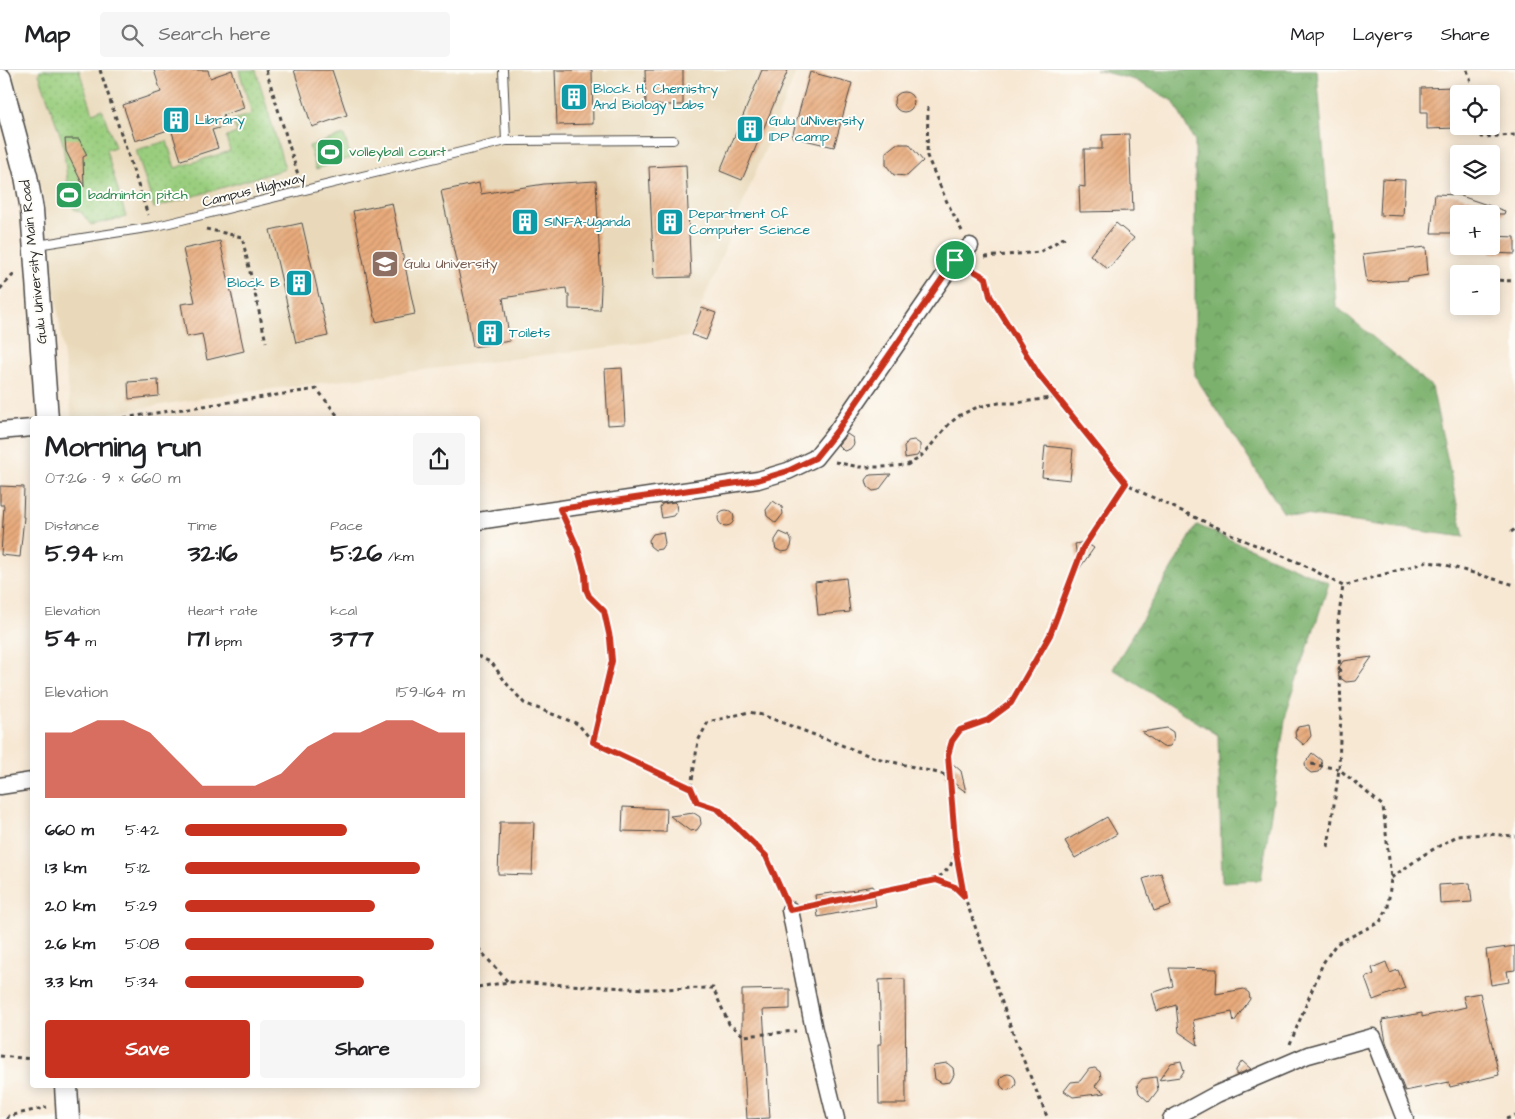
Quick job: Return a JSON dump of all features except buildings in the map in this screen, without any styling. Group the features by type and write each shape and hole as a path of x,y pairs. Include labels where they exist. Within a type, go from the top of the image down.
{"street":[{"name":"Gulu University Main Road","path":"2,90 26,176 32,210 47,416"},
{"path":"480,521 758,480 788,471 815,458 836,432 955,260 970,246"},
{"path":"0,431 30,428"},
{"path":"0,786 30,781"},
{"path":"790,910 814,1030 836,1119"},
{"path":"1171,1119 1218,1094 1308,1055 1373,1037 1405,1119"}],"lane":[{"path":"503,70 506,141"},
{"name":"Campus Highway","path":"35,245 153,227 506,141 673,140"}],"path":[{"path":"100,70 153,227"},
{"path":"266,70 302,191"},
{"path":"1467,70 1472,85"},
{"path":"928,107 927,156 947,202 970,246"},
{"path":"1482,135 1482,137 1515,135"},
{"path":"175,222 242,237 266,342"},
{"path":"955,260 1040,252 1065,237"},
{"path":"955,260 986,278 990,296 1039,375 1126,483 1141,492 1248,542 1300,562 1343,586 1427,562 1442,564 1515,585"},
{"path":"1500,280 1515,281"},
{"path":"136,416 317,389 338,416"},
{"path":"815,458 858,467 907,465 918,459 949,424 960,416 978,408 999,403 1057,398"},
{"path":"1048,1119 1016,1042 964,896 956,852 948,755 952,741 960,730 988,720 1011,703 1050,635 1083,548 1126,483"},
{"path":"560,509 578,549 585,574 586,589 589,596 604,611 610,638 612,661 593,742"},
{"path":"1510,532 1515,530"},
{"path":"1328,846 1339,769 1341,709 1338,622 1343,586"},
{"path":"480,657 492,663 524,703 578,724 593,742 691,788"},
{"path":"950,776 873,757 762,715 749,712 708,722 698,741 691,788 697,802 718,809 766,856 790,910 936,880 950,867 956,852"},
{"path":"1280,1068 1323,962 1336,944 1380,922 1388,907 1391,878 1383,806 1339,769 1311,764"},
{"path":"1391,878 1425,854 1457,836 1486,834 1515,836"},
{"path":"936,880 955,887 964,896"},
{"path":"480,950 508,982"},
{"path":"480,988 508,982 646,989 713,988 729,1024 744,1036 814,1030"},
{"path":"0,1056 30,1059"},
{"path":"8,1119 9,1116 67,1102"},
{"path":"1506,1119 1515,1116"}],"shaded area":[{"name":"Gulu University","path":"17,70 797,70 689,337 216,396 93,416 72,416 42,192 13,78"}],"green space":[{"path":"40,70 79,70 93,113 102,109 115,147 106,150 126,217 91,225 81,212 74,209 69,195 63,143 39,74"},
{"path":"239,70 256,70 285,169 154,208 136,150 167,141 175,168 230,151 226,137 237,133 233,120 252,114"},
{"path":"1096,70 1317,70 1336,306 1432,387 1464,537 1283,512 1195,376 1195,142 1173,101 1135,80"},
{"name":"volleyball court","path":"344,135 351,158 316,169 309,146"},
{"path":"1197,525 1329,583 1286,714 1261,880 1222,882 1218,735 1113,669"}],"place":[{"name":"Block H, Chemistry And Biology Labs","path":"574,97"},
{"name":"Library","path":"176,120"},
{"name":"Gulu UNiversity IDP camp","path":"750,129"},
{"name":"volleyball court","path":"330,152"},
{"name":"badminton pitch","path":"69,195"},
{"name":"SINFA-Uganda","path":"525,222"},
{"name":"Department Of Computer Science","path":"670,222"},
{"name":"Gulu University","path":"385,264"},
{"name":"Block B","path":"299,283"},
{"name":"Toilets","path":"490,333"}],"route":[{"path":"955,260 986,278 990,296 1039,375 1126,483 1083,548 1050,635 1011,703 988,720 960,730 952,741 948,755 956,852 964,896 955,887 936,880 790,910 766,856 718,809 697,802 691,788 593,742 612,661 610,638 604,611 589,596 586,589 585,574 578,549 560,509 758,480 788,471 815,458 836,432 955,260"}]}
